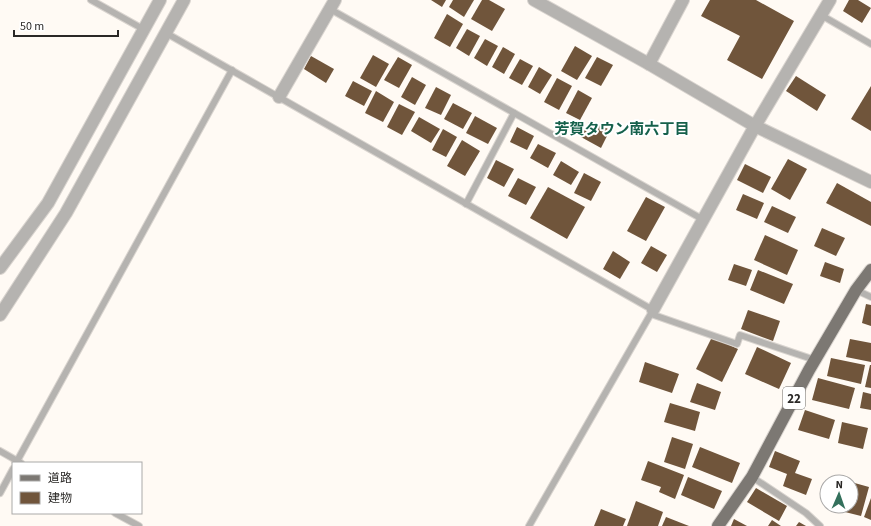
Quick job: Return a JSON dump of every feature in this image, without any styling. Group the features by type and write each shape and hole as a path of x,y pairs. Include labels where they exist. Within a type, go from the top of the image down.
{"main road":[{"name":"22","path":"718,526 752,477 815,360 856,290 871,270"}],"street":[{"path":"0,268 48,203 160,0"},
{"path":"0,315 66,213 184,0"},
{"path":"534,0 649,64 755,126 871,182"},
{"path":"649,64 683,0"},
{"path":"652,312 702,219 755,126 830,0"},
{"path":"280,97 332,5"}],"lane":[{"path":"91,0 143,29"},
{"path":"332,5 514,113 702,219"},
{"path":"821,15 871,44"},
{"path":"166,33 280,97 652,312 737,344 740,336 815,360"},
{"path":"0,451 18,462 232,70"},
{"path":"466,204 514,113"},
{"path":"856,290 871,297"},
{"path":"529,526 652,312"},
{"path":"0,493 12,471"},
{"path":"752,477 806,513 820,526"},
{"path":"117,514 139,526"}],"building":[{"path":"431,0 446,0 442,7"},
{"path":"453,0 474,0 464,17 449,7"},
{"path":"482,0 489,0 505,9 492,31 471,19"},
{"path":"710,0 756,0 794,21 762,79 727,60 740,36 701,16"},
{"path":"849,0 858,0 871,8 862,23 843,11"},
{"path":"447,14 463,24 450,47 434,38"},
{"path":"467,29 480,36 469,56 456,48"},
{"path":"485,39 498,46 487,66 474,58"},
{"path":"575,46 592,56 577,80 561,71"},
{"path":"503,47 515,54 504,74 492,67"},
{"path":"373,55 389,64 376,87 360,78"},
{"path":"311,56 334,69 326,83 304,69"},
{"path":"398,57 412,65 399,88 384,80"},
{"path":"597,57 613,65 601,86 585,78"},
{"path":"520,59 533,66 522,85 509,78"},
{"path":"539,67 552,75 540,94 528,87"},
{"path":"796,76 826,95 817,111 786,91"},
{"path":"412,77 426,85 415,105 401,97"},
{"path":"557,78 572,86 559,110 544,102"},
{"path":"353,81 372,91 364,106 345,96"},
{"path":"871,86 871,131 851,119"},
{"path":"436,87 451,95 441,115 425,108"},
{"path":"578,90 592,98 580,120 566,113"},
{"path":"376,91 394,102 383,122 365,113"},
{"path":"453,103 472,113 463,129 444,119"},
{"path":"399,104 415,112 402,135 387,127"},
{"path":"475,116 497,128 488,144 466,133"},
{"path":"419,117 440,129 431,143 411,131"},
{"path":"590,120 610,130 601,148 581,137"},
{"path":"517,127 534,136 527,150 510,142"},
{"path":"443,129 457,137 446,157 432,150"},
{"path":"462,140 480,151 465,176 447,166"},
{"path":"538,144 556,153 548,168 530,158"},
{"path":"788,159 807,169 790,200 771,189"},
{"path":"496,160 514,169 504,187 487,178"},
{"path":"561,161 579,172 571,185 553,175"},
{"path":"745,164 771,177 763,193 737,180"},
{"path":"584,173 601,182 591,201 574,193"},
{"path":"518,178 536,187 526,205 508,196"},
{"path":"837,183 871,202 871,226 826,203"},
{"path":"548,187 585,207 567,239 530,218"},
{"path":"743,194 764,203 757,219 736,210"},
{"path":"646,197 665,207 646,241 627,231"},
{"path":"772,206 796,217 788,233 764,222"},
{"path":"822,228 845,238 836,256 814,246"},
{"path":"765,235 798,250 787,275 754,260"},
{"path":"651,246 667,255 657,272 641,263"},
{"path":"613,251 630,262 620,279 603,269"},
{"path":"825,262 844,269 840,283 820,276"},
{"path":"734,264 752,270 746,286 728,280"},
{"path":"758,270 793,284 784,304 750,290"},
{"path":"866,304 871,305 871,326 862,323"},
{"path":"748,310 780,321 773,341 741,329"},
{"path":"712,337 738,349 722,382 696,369"},
{"path":"850,339 871,343 871,362 846,357"},
{"path":"757,347 791,363 779,389 745,374"},
{"path":"831,358 865,365 861,384 827,376"},
{"path":"645,362 679,374 672,393 639,382"},
{"path":"871,365 871,388 865,387"},
{"path":"818,378 855,388 849,409 812,400"},
{"path":"697,383 721,392 715,410 690,402"},
{"path":"863,392 871,394 871,410 860,408"},
{"path":"670,403 700,412 695,431 664,422"},
{"path":"805,410 835,420 829,439 798,430"},
{"path":"842,422 868,428 863,449 838,443"},
{"path":"672,437 693,444 685,469 664,462"},
{"path":"700,447 740,463 732,483 692,467"},
{"path":"775,451 800,461 795,473 812,479 806,495 783,486 787,474 769,467"},
{"path":"648,461 684,475 675,499 659,492 661,487 641,480"},
{"path":"688,477 722,491 714,509 681,495"},
{"path":"859,484 869,487 861,516 853,514 859,514"},
{"path":"756,488 787,506 779,521 747,502"},
{"path":"871,498 871,520 864,517"},
{"path":"636,501 663,512 658,526 627,526"},
{"path":"601,509 626,519 623,526 594,526"},
{"path":"666,517 689,526 662,526"},
{"path":"734,519 747,526 731,526"},
{"path":"772,520 781,526 768,526"},
{"path":"799,522 806,526 796,526"}],"district":[{"name":"芳賀タウン南六丁目","path":"622,129"}]}
